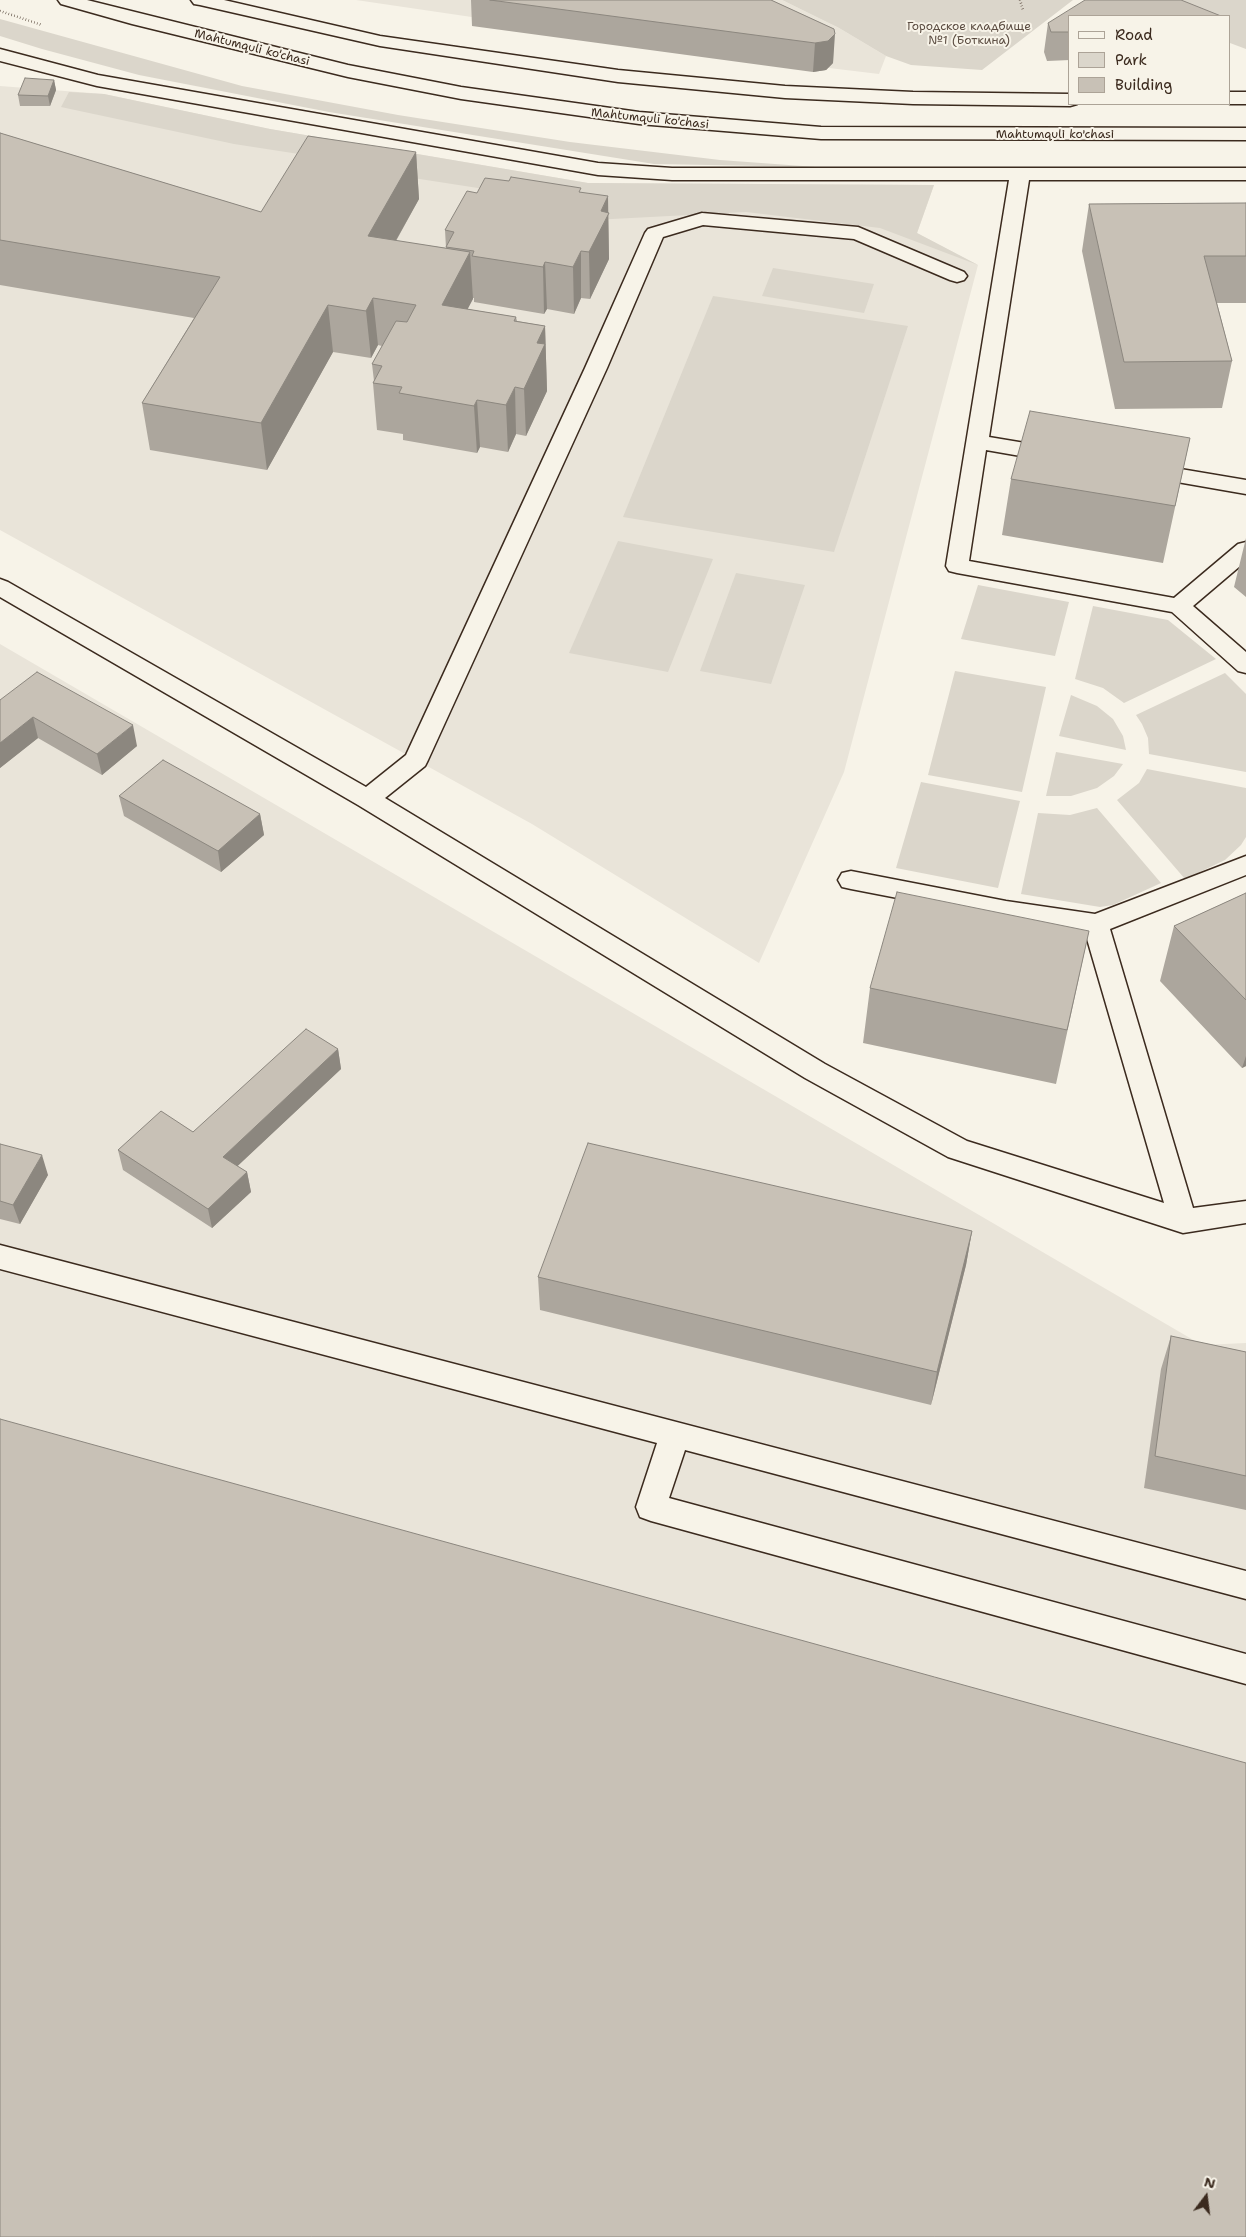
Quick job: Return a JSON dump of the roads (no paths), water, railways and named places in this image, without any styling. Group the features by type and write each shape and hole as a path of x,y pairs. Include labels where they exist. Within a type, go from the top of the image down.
{"main road":[{"name":"Mahtumquli ko'chasi","path":"67,0 138,20 348,71 481,96 639,118 759,129 875,134 1246,134"},
{"path":"200,0 380,41 618,76 793,92 913,98 1068,100"},
{"path":"0,55 97,80 598,169 672,174 1246,174"},
{"path":"1231,98 1246,98"},
{"path":"1020,174 957,566 1179,606 1246,664"},
{"path":"367,799 416,760 596,368 655,233 702,219 858,233 957,276"},
{"path":"976,442 1072,458"},
{"path":"1120,466 1246,487"},
{"path":"1179,606 1246,549"},
{"path":"0,587 367,799 815,1071 958,1150 1184,1221 1246,1212"},
{"path":"851,880 1006,910 1096,924 1246,865"},
{"path":"1096,924 1184,1221"},
{"path":"0,1257 1246,1585"},
{"path":"675,1435 651,1507 1246,1669"}],"park label":[{"name":"Городское кладбище №1 (Боткина)","path":"969,34"}]}
